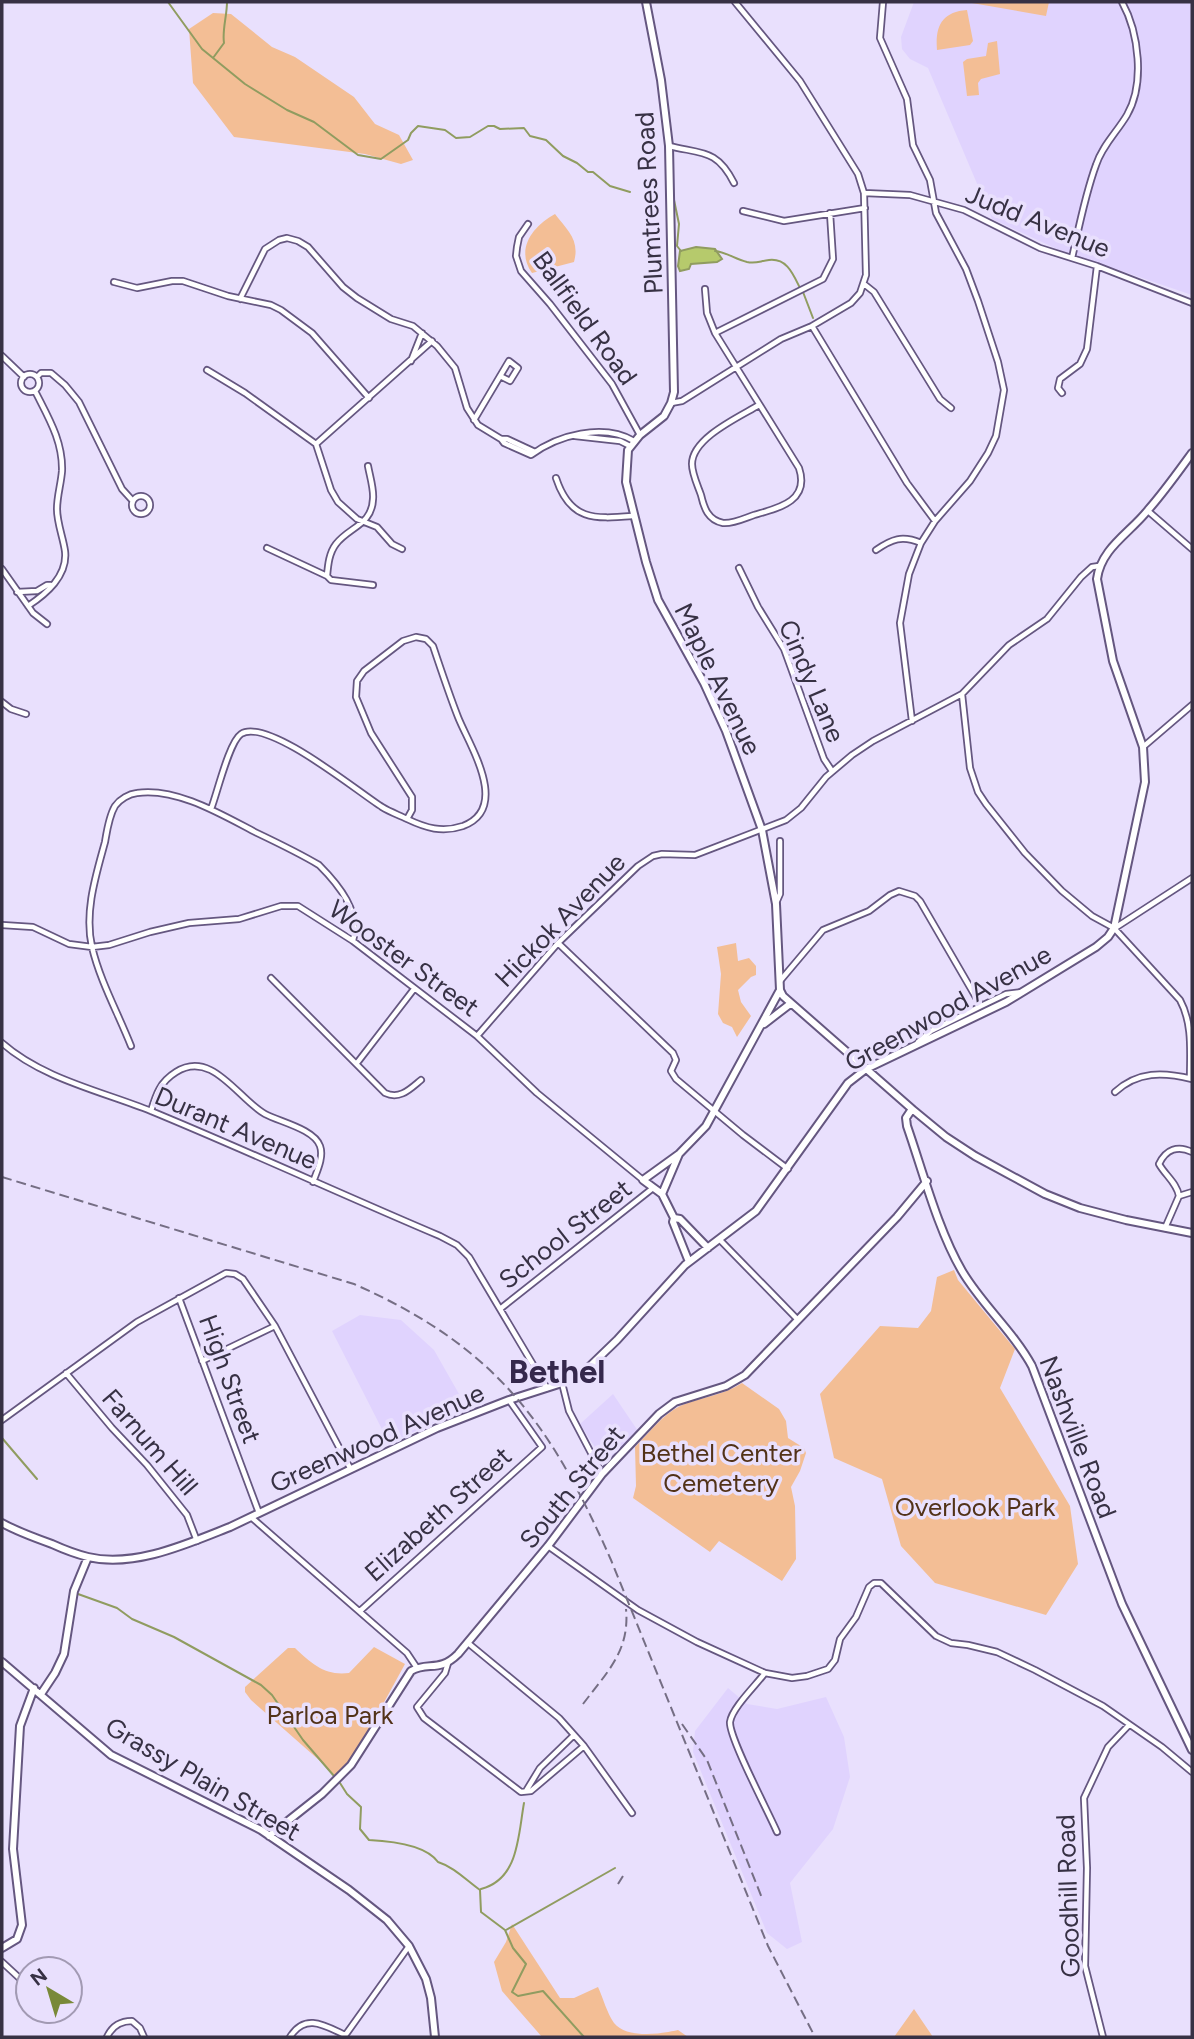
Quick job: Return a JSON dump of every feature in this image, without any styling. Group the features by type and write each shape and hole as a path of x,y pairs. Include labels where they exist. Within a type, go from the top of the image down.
{"main road":[{"name":"Plumtrees Road","path":"646,2 661,80 669,146 674,393 671,403"},
{"path":"632,444 664,416 671,403"},
{"name":"Maple Avenue","path":"632,444 626,469 634,516 658,600 704,684 726,731 762,830 776,904 780,990"},
{"path":"1114,928 1145,782 1143,747 1113,661 1097,579 1099,566 1106,554 1148,511 1192,453"},
{"name":"Greenwood Avenue","path":"2,1523 34,1538 88,1557 135,1557 197,1541 438,1428 562,1383 587,1369 601,1356 689,1262 757,1211 840,1092 866,1069 981,1016 1096,947 1114,928"},
{"path":"643,1180 679,1154 706,1126 780,990 790,1004 912,1109 967,1151 1045,1194 1080,1208 1192,1233"},
{"path":"761,1028 790,1004"},
{"name":"Nashville Road","path":"912,1109 906,1122 951,1249 979,1296 1017,1341 1032,1366 1122,1604 1192,1750"},
{"path":"679,1154 662,1194 674,1218 673,1222 689,1262"},
{"name":"Wooster Street","path":"643,1180 662,1194"},
{"name":"South Street","path":"448,1663 468,1643 548,1546 602,1474 659,1413 675,1402 726,1386 745,1375 897,1217 927,1181"},
{"path":"674,1218 680,1219 708,1248"},
{"path":"41,1694 64,1654 74,1591 88,1557"},
{"name":"Grassy Plain Street","path":"2,1662 111,1755 270,1836 387,1920 409,1945 426,1979 435,2037"},
{"path":"270,1836 322,1794 351,1765 406,1677 417,1668 448,1663"},
{"path":"2,1948 17,1939 22,1925 15,1878 13,1838 20,1726 34,1688"}],"street":[{"path":"671,403 682,401 781,339 812,326 851,303 860,293 866,275 864,193 858,174 800,81 735,2"},
{"path":"883,2 880,38 907,99 913,145 930,180 936,213 966,269 978,301 1004,390 996,436 988,453 970,481 921,543 909,574 900,623 912,721"},
{"path":"1072,258 1096,163 1133,104 1138,66 1137,45 1135,32 1122,2"},
{"path":"669,146 706,153 717,159 726,168 734,183"},
{"name":"Judd Avenue","path":"864,193 910,195 964,210 1040,248 1097,266 1192,303"},
{"path":"743,211 784,221 865,208"},
{"path":"715,333 823,279 834,259 830,213"},
{"name":"Ballfield Road","path":"528,224 522,231 517,247 516,256 521,271 612,384 640,435"},
{"path":"240,299 265,249 287,238 308,247 343,287 357,298 391,319 422,332 432,341 455,368 467,408 474,420 504,443 527,455 564,438 593,432 622,435 632,444"},
{"path":"1062,393 1058,388 1060,379 1080,364 1087,349 1097,266"},
{"path":"114,282 137,288 183,281 240,299 271,305 296,319 369,398"},
{"path":"864,284 874,292 940,400 951,408"},
{"path":"705,289 707,313 715,333 799,468 802,480 792,500 782,506 730,523 719,522 704,508 692,466 694,455 705,439 759,405"},
{"path":"812,326 907,483 935,522"},
{"path":"411,362 422,332"},
{"path":"316,444 432,341"},
{"path":"2,356 24,377"},
{"path":"474,420 509,360 518,368 508,381 500,376"},
{"path":"207,370 245,393 316,444 335,496 347,511 376,527 392,544 402,549"},
{"path":"37,377 41,373 51,373 76,397 126,495 132,500"},
{"path":"35,391 27,391 22,387 24,377 29,374 37,377"},
{"path":"35,391 39,384 37,377"},
{"path":"28,606 49,591 61,573 65,559 57,509 62,463 57,436 35,391"},
{"path":"327,576 331,554 336,544 368,517 373,500 368,466"},
{"path":"556,478 560,491 578,512 601,518 634,516"},
{"path":"137,496 146,497 149,508 145,513 137,513 131,506 132,500 137,496"},
{"path":"1148,511 1192,549"},
{"path":"876,550 895,538 921,543"},
{"path":"267,548 331,580 373,585"},
{"name":"Hickok Avenue","path":"477,1036 558,943 645,860 662,854 695,855 786,820 796,813 832,771 873,741 962,694 1009,645 1047,619 1081,577 1093,567 1099,566"},
{"name":"Cindy Lane","path":"739,568 758,607 784,649 824,759 832,771"},
{"path":"2,569 28,606 47,624"},
{"path":"17,592 37,592 51,585"},
{"path":"211,809 233,745 240,735 249,731 283,741 383,808 428,829 453,829 468,824 478,815 486,785 433,646 426,639 416,637 403,641 364,671 357,681 356,697 377,743 412,797 412,810 407,819"},
{"path":"962,694 970,768 978,792 1025,853 1062,891 1092,916 1114,928 1168,985 1186,1011 1190,1028 1191,1079 1158,1073 1140,1076 1126,1082 1115,1092"},
{"path":"2,702 11,709 26,714"},
{"path":"1143,747 1192,705"},
{"path":"131,1046 110,1001 92,947 90,911 109,825 117,804 125,796 155,793 181,798 211,809 319,865 330,876 352,909 357,927 353,941"},
{"path":"776,904 780,894 780,841"},
{"path":"1114,928 1192,878"},
{"path":"780,981 823,930 869,911 899,891 915,896 920,901 981,1006"},
{"name":"Wooster Street","path":"2,925 33,927 69,944 92,947 109,945 189,923 239,919 291,905 306,911 353,941 477,1036 537,1093 643,1180"},
{"path":"558,943 673,1054 676,1060 671,1067 672,1075 788,1169"},
{"path":"271,978 385,1093 393,1097 408,1091 421,1080"},
{"path":"356,1063 414,989"},
{"path":"912,1048 930,1031 1006,994 1023,992"},
{"name":"Durant Avenue","path":"2,1043 18,1057 57,1076 151,1111 457,1245 469,1257 500,1309"},
{"path":"151,1111 158,1089 167,1078 181,1069 193,1066 210,1069 252,1106 266,1115 290,1124 317,1141 321,1148 321,1159 313,1182"},
{"path":"1165,1228 1179,1196 1160,1164 1163,1156 1180,1147 1192,1152"},
{"name":"School Street","path":"500,1309 653,1188"},
{"path":"1179,1196 1192,1192"},
{"path":"720,1240 798,1320"},
{"path":"2,1420 137,1322 226,1273 235,1274 243,1279 275,1326 350,1468"},
{"name":"High Street","path":"179,1298 259,1514"},
{"path":"500,1309 547,1388"},
{"path":"202,1361 275,1326"},
{"name":"Farnum Hill","path":"66,1373 187,1515 197,1541"},
{"path":"562,1383 569,1411 602,1474"},
{"name":"Elizabeth Street","path":"360,1611 542,1447 509,1400"},
{"path":"251,1517 407,1653 417,1668"},
{"path":"548,1546 638,1610 697,1642 765,1674 792,1678 828,1669 835,1660 840,1639 856,1617 869,1587 874,1583 881,1583 936,1636 951,1643 997,1653 1103,1706 1162,1747 1192,1772"},
{"path":"468,1643 559,1718 584,1746 632,1812"},
{"path":"448,1663 445,1673 418,1707 424,1718 520,1791 531,1791 584,1746"},
{"path":"765,1674 733,1714 730,1724 737,1747 778,1832"},
{"name":"Goodhill Road","path":"1103,2037 1085,1966 1087,1868 1084,1798 1108,1747 1129,1724"},
{"path":"526,1792 540,1768 574,1735"},
{"path":"290,2037 296,2027 306,2023 323,2025 345,2036 409,1945"},
{"path":"107,2037 115,2025 132,2021 144,2037"}],"shaded area":[{"path":"914,2 1192,2 1192,295 1057,249 992,219 928,68 910,59 902,49 901,37"},
{"path":"696,247 715,249 722,259 717,262 691,264 689,269 680,271 680,251"},
{"path":"360,1315 401,1320 434,1350 467,1408 389,1443 332,1331"},
{"path":"613,1394 638,1431 605,1463 580,1424"},
{"path":"728,1688 747,1704 777,1709 826,1697 844,1737 850,1777 833,1829 790,1883 802,1942 787,1949 767,1933 693,1752 695,1731"}],"green space":[{"path":"966,2 1049,2 1046,16"},
{"path":"967,10 973,41 970,45 937,50 937,34 942,22 951,14"},
{"path":"213,13 231,14 272,47 295,57 354,97 375,124 399,135 413,160 401,164 365,154 234,137 193,83 189,29"},
{"path":"997,41 1000,74 981,79 978,83 979,95 967,96 963,62 986,56 988,43"},
{"path":"555,214 574,242 574,262 532,273 525,255 529,239 540,225"},
{"path":"736,943 738,961 749,958 756,966 756,975 738,990 741,1002 751,1016 737,1037 732,1027 723,1023 718,1014 721,974 717,947"},
{"name":"Overlook Park","path":"954,1270 958,1280 1015,1349 1000,1388 1070,1506 1078,1564 1046,1615 935,1583 901,1546 882,1479 834,1458 820,1394 880,1326 918,1328 931,1311 937,1277"},
{"name":"Bethel Center Cemetery","path":"742,1383 779,1409 786,1421 788,1438 804,1448 806,1453 791,1487 795,1506 796,1559 782,1581 719,1541 710,1552 633,1498 636,1486 635,1447 651,1430 667,1414 680,1406 727,1391"},
{"name":"Parloa Park","path":"374,1647 405,1664 359,1748 337,1776 245,1692 245,1687 288,1648 295,1648 326,1671 349,1673"},
{"path":"512,1924 560,1998 574,1998 598,1987 614,2023 620,2028 645,2034 678,2030 688,2037 542,2037 502,1991 494,1962 506,1942"},
{"path":"914,2009 933,2037 894,2037"}],"waterway":[{"path":"168,2 202,49 245,84 287,110 314,122 358,155 381,159 408,140 418,126 445,130 456,138 470,137 488,126 500,129 524,128 530,136 546,140 563,156 588,172 593,172 610,186 630,192"},
{"path":"213,58 224,43 227,2"},
{"path":"674,200 679,224 677,246 681,251"},
{"path":"715,251 750,263 775,260 785,264 800,288"},
{"path":"803,292 813,318"},
{"path":"2,1438 37,1479"},
{"path":"78,1594 117,1608 132,1619 174,1637 261,1685 272,1695 303,1740 334,1776"},
{"path":"340,1783 361,1807 360,1829 369,1840 397,1843 425,1851 480,1890 481,1912 505,1930 513,1948 526,1964 512,1992 518,1996 543,1991 584,2037"},
{"path":"481,1889 494,1884 510,1866 518,1842 524,1803"},
{"path":"506,1930 615,1868"}],"railway":[{"path":"2,1177 354,1284 403,1308 445,1334 482,1363 513,1394 540,1429 588,1511 611,1560 768,1946 815,2037"},
{"path":"583,1704 608,1671 620,1649 626,1624 626,1609"},
{"path":"682,1724 707,1760 762,1898"},
{"path":"618,1884 623,1876"}],"district":[{"name":"Bethel","path":"557,1371"}]}
